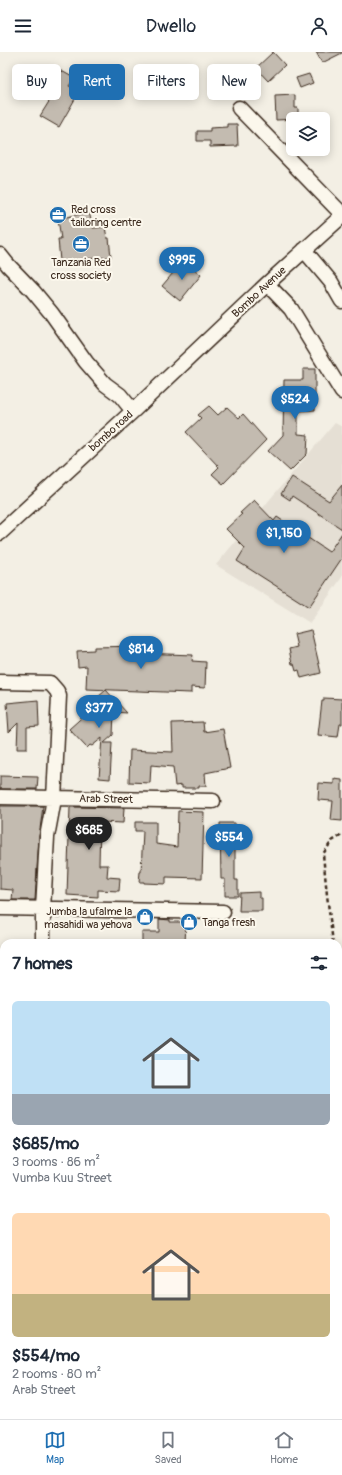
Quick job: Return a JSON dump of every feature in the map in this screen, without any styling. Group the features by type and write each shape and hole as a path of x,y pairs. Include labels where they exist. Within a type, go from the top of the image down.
{"street":[{"path":"239,108 342,215"},
{"name":"Bombo Avenue","path":"177,370 342,215"},
{"path":"304,250 331,282 342,301"},
{"path":"0,254 52,314 86,362 105,384 120,395 133,411"},
{"path":"267,284 291,309 342,392"},
{"name":"bombo road","path":"0,533 177,370"},
{"path":"0,682 50,683 58,691 60,702 54,799 47,837 43,939"},
{"name":"Arab Street","path":"0,797 213,801"},
{"path":"0,908 223,912"}],"path":[{"path":"332,939 324,854 332,841 342,835"}],"shaded area":[{"path":"335,423 342,427 342,577 310,623 216,565"}],"building":[{"path":"273,52 285,65 268,81 261,73 260,64"},
{"path":"316,52 342,52 342,53 322,63"},
{"path":"61,71 69,75 69,100 74,100 59,127 40,116 50,100 61,100"},
{"path":"309,74 313,83 300,88 296,78"},
{"path":"295,95 295,108 298,108 298,112 286,112 286,120 276,120 275,96"},
{"path":"227,124 237,124 238,146 210,147 210,141 197,141 197,131 210,131 210,128 227,127"},
{"path":"89,212 93,228 105,227 107,238 109,238 111,257 60,261 58,239 61,239 58,219"},
{"path":"184,260 201,275 180,301 162,286"},
{"path":"303,369 315,369 315,410 298,411 298,434 308,435 307,454 290,471 268,451 283,435 284,380 303,380"},
{"path":"209,406 218,415 227,407 239,418 243,414 266,440 223,484 212,474 219,467 186,432 201,418 198,415"},
{"path":"292,477 329,501 342,485 342,529 292,496 290,500 281,494"},
{"path":"254,500 274,521 277,517 329,552 342,533 342,558 309,607 237,561 245,548 226,529"},
{"path":"311,630 321,673 301,678 299,670 296,671 294,664 292,664 289,649 297,647 294,634"},
{"path":"141,646 141,653 193,655 192,661 206,662 205,688 191,687 191,693 86,689 87,666 78,667 77,651 94,650 94,647"},
{"path":"106,690 127,713 114,712 113,735 104,743 112,743 110,779 99,778 102,738 87,748 69,729 88,712 89,705"},
{"path":"324,698 342,699 342,724 340,724 338,737 318,735 322,701 324,701"},
{"path":"38,700 39,726 27,727 27,749 17,749 18,723 9,732 7,703"},
{"path":"203,722 204,732 223,729 230,768 205,773 206,786 199,786 199,788 182,788 182,785 175,786 173,767 151,765 150,783 129,782 130,750 173,752 172,723"},
{"path":"0,776 38,777 37,789 0,789"},
{"path":"334,779 342,780 342,821 331,820 333,801 318,800 319,783 334,784"},
{"path":"0,806 43,806 39,837 35,900 12,900 13,890 0,889"},
{"path":"70,807 124,808 123,823 100,822 99,865 108,865 107,877 120,878 119,891 98,890 98,897 67,895"},
{"path":"178,811 204,812 202,878 166,877 166,884 139,882 141,872 143,831 135,831 135,822 156,822 156,844 177,847"},
{"path":"220,823 235,823 235,880 238,880 238,896 225,896 225,879 221,879"},
{"path":"259,892 259,898 262,898 262,911 239,911 240,893"},
{"path":"159,919 170,920 170,922 186,922 185,939 142,939 142,932 159,932"}],"place":[{"name":"Red cross tailoring centre","path":"58,215"},
{"name":"Tanzania Red cross society","path":"81,244"},
{"name":"Jumba la ufalme la masahidi wa yehova","path":"145,917"},
{"name":"Tanga fresh","path":"189,922"}]}
